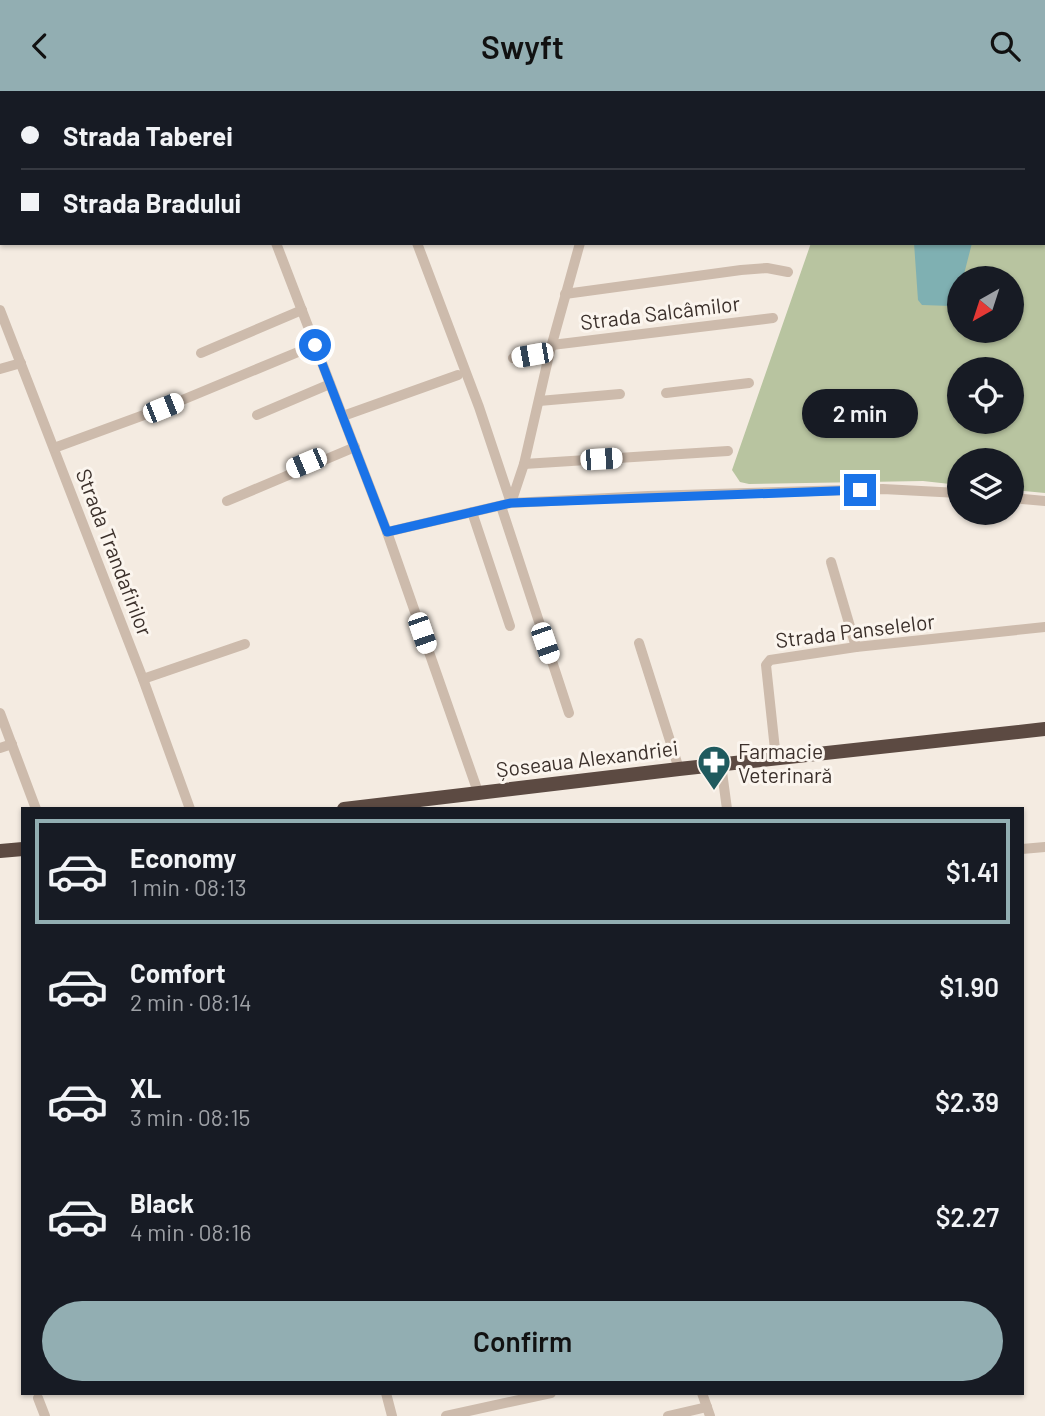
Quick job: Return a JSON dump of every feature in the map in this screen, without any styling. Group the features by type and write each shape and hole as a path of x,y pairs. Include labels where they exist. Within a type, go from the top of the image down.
{"highway":[{"name":"Șoseaua Alexandriei","path":"360,807 1045,729"},
{"name":"Șoseaua Alexandriei","path":"420,807 1045,735"},
{"path":"0,851 21,849"},
{"path":"0,859 21,856"}],"street":[{"path":"277,245 387,532 478,792"},
{"path":"417,245 479,407 569,713"},
{"name":"Strada Salcâmilor","path":"506,504 524,464 551,348 579,245"},
{"path":"565,294 741,270 767,268 788,272"},
{"name":"Strada Trandafirilor","path":"0,310 143,679 189,807"},
{"path":"201,353 302,310"},
{"name":"Strada Salcâmilor","path":"551,348 773,318"},
{"path":"54,448 163,408 315,345"},
{"path":"513,358 551,348"},
{"path":"0,369 20,363"},
{"path":"343,416 458,375"},
{"path":"666,393 749,383"},
{"path":"257,415 330,384"},
{"path":"538,401 620,394"},
{"path":"236,492 354,445"},
{"path":"227,501 354,445"},
{"path":"524,464 728,451"},
{"path":"387,532 506,504 883,489 947,492"},
{"path":"1024,499 1045,501"},
{"path":"472,512 510,626"},
{"path":"831,562 856,647"},
{"name":"Strada Panselelor","path":"776,758 767,662 773,659 856,647 1045,627"},
{"path":"143,679 245,643"},
{"path":"639,643 679,769"},
{"path":"0,713 35,807"},
{"path":"0,748 12,744"},
{"path":"722,772 727,807"},
{"path":"1024,849 1045,847"},
{"path":"387,1395 392,1416"},
{"path":"446,1416 542,1395"},
{"path":"668,1416 708,1412 703,1395"},
{"path":"38,1398 45,1416"}],"green space":[{"path":"810,245 1045,245 1045,493 1024,491 1024,448 947,448 947,484 923,481 740,482 732,470"}],"water":[{"path":"914,245 971,245 966,266 947,266 947,306 922,305 918,300"}],"place":[{"name":"Farmacie Veterinară","path":"714,792"}],"route":[{"path":"315,345 387,532 511,503 860,490"}]}
